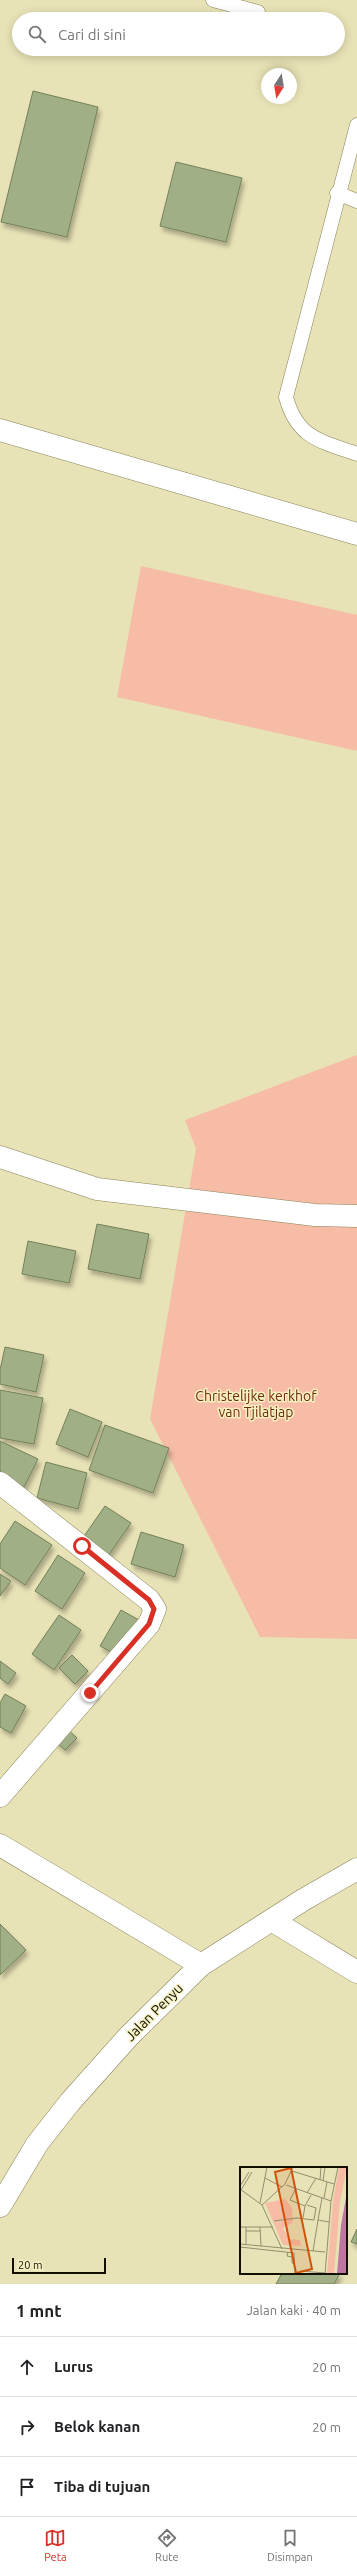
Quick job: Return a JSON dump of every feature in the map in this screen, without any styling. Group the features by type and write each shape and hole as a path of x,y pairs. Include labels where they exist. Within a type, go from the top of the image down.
{"main road":[{"path":"0,430 357,534"},
{"path":"0,1157 97,1189 315,1214 357,1216"},
{"path":"0,1483 149,1600 154,1609 149,1624 0,1796"},
{"path":"0,1845 201,1965"},
{"name":"Jalan Penyu","path":"0,2206 37,2144 70,2102 129,2036 201,1965 273,1921 304,1900 357,1869"},
{"path":"273,1921 357,1972"}],"lane":[{"path":"213,0 258,12"},
{"path":"357,125 337,194 286,396 291,416 312,438 357,454"},
{"path":"337,194 357,201"}],"green space":[{"path":"141,566 357,615 357,751 117,697"},
{"name":"Christelijke kerkhof van Tjilatjap","path":"357,1055 357,1639 260,1637 150,1419 196,1149 185,1120"}],"building":[{"path":"33,91 98,107 67,237 1,222"},
{"path":"176,162 242,178 226,242 160,226"},
{"path":"97,1224 149,1234 140,1279 88,1269"},
{"path":"28,1241 76,1251 69,1283 22,1274"},
{"path":"5,1347 44,1355 36,1392 0,1384 0,1370"},
{"path":"0,1390 43,1398 34,1444 0,1438"},
{"path":"70,1409 102,1422 88,1457 56,1444"},
{"path":"105,1425 169,1448 153,1493 89,1470"},
{"path":"0,1441 38,1459 24,1487 0,1476"},
{"path":"46,1462 87,1473 78,1509 37,1498"},
{"path":"105,1506 131,1523 108,1556 82,1539"},
{"path":"15,1521 52,1545 25,1585 0,1568 0,1544"},
{"path":"141,1532 184,1545 175,1577 131,1564"},
{"path":"58,1555 85,1573 62,1609 35,1591"},
{"path":"0,1574 11,1581 0,1596"},
{"path":"121,1610 139,1620 119,1656 100,1646"},
{"path":"59,1615 81,1630 54,1670 32,1654"},
{"path":"72,1655 88,1671 75,1684 59,1668"},
{"path":"0,1661 16,1673 8,1684 0,1678"},
{"path":"5,1694 26,1706 11,1733 0,1727 0,1703"},
{"path":"66,1728 77,1738 65,1750 54,1740"},
{"path":"0,1924 26,1950 0,1975"},
{"path":"357,2229 357,2244 351,2242"},
{"path":"281,2274 339,2274 334,2284 276,2284"}],"route":[{"path":"82,1546 149,1600 154,1609 153,1618 149,1624 90,1693"}]}
